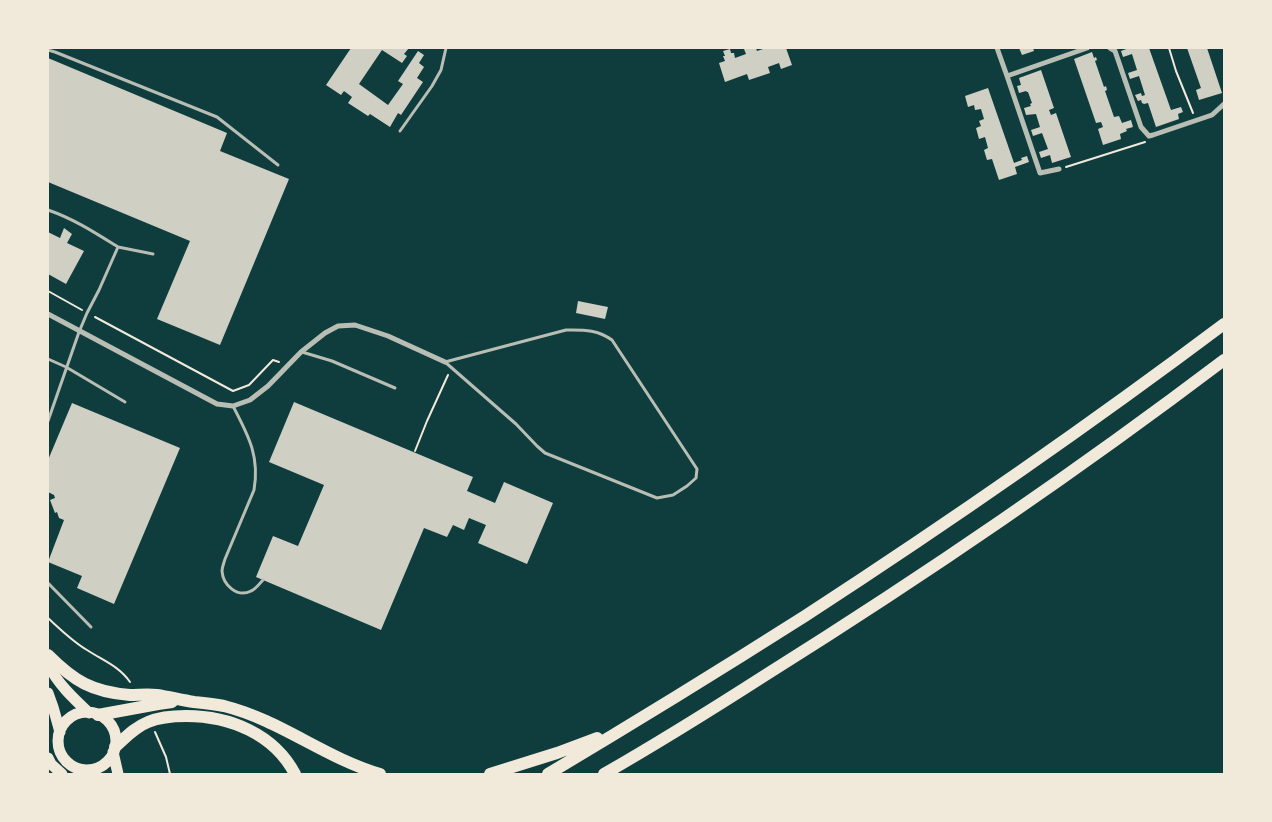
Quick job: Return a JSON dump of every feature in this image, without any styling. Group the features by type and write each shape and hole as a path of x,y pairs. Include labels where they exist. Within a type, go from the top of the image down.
{"highway":[{"path":"548,774 806,616 1090,422 1224,324"},
{"path":"604,774 702,716 823,640 921,575 1056,482 1224,360"},
{"path":"48,654 59,666 92,688 117,694 156,695 223,706 248,713 334,756 380,774"},
{"path":"48,664 61,685 94,714 104,718 113,728 116,741 110,758 100,767 83,772 69,764 62,755 58,744 60,732 74,715 81,713 94,714 158,704 194,702"},
{"path":"48,692 60,732"},
{"path":"114,750 138,727 157,719 169,716 209,717 238,725 261,736 280,752 295,774"},
{"path":"490,774 557,753 627,726"},
{"path":"114,750 118,774"},
{"path":"48,758 51,764 62,774"}],"street":[{"path":"997,48 1040,173 1059,169"},
{"path":"1007,76 1088,48"},
{"path":"1110,48 1115,51 1141,127 1149,136 1212,115 1224,104"},
{"path":"48,314 217,404 233,406 250,400 268,386 301,352 325,332 338,326 355,325 388,336 445,362"}],"lane":[{"path":"400,131 441,70 446,48"},
{"path":"48,50 217,117 278,165"},
{"path":"48,210 83,225 118,247 153,254"},
{"path":"48,421 79,332 118,247"},
{"path":"566,330 586,330 604,334 612,340 692,460 697,469 696,478 674,495 657,498 545,453 516,424 445,362 566,330"},
{"path":"301,352 332,361 395,388"},
{"path":"48,359 66,367 125,402"},
{"path":"233,406 255,457 256,479 254,490 225,559 223,574 226,584 237,592 251,591 263,580"},
{"path":"48,583 91,627"}],"path":[{"path":"1169,48 1176,71 1196,120"},
{"path":"1059,169 1145,142 1149,136"},
{"path":"48,291 233,391 249,385 273,360 288,366"},
{"path":"416,451 427,421 452,368"},
{"path":"48,618 70,638 119,669 132,687"},
{"path":"153,728 166,757 170,774"}],"building":[{"path":"351,48 409,48 404,54 407,56 402,63 382,50 359,84 388,105 403,84 398,81 418,51 424,55 419,63 424,67 417,78 423,82 401,115 398,113 390,127 348,103 352,97 344,91 341,95 326,85"},
{"path":"756,48 757,51 766,48 786,48 792,65 781,69 779,63 768,67 770,73 749,80 747,74 725,82 719,63 725,61 723,51 730,49 731,53 734,53 735,58 746,54 744,49"},
{"path":"1019,48 1033,48 1034,51 1022,55"},
{"path":"1129,48 1149,48 1171,110 1181,107 1183,112 1178,114 1179,119 1156,127 1148,103 1144,104 1141,100 1138,101 1135,95 1141,93 1142,96 1145,95 1139,76 1130,79 1128,73 1137,70 1132,54 1123,57 1121,51"},
{"path":"1187,48 1207,48 1222,93 1199,100 1196,90 1201,88"},
{"path":"1092,52 1094,58 1096,57 1097,60 1095,61 1104,87 1106,86 1107,90 1105,91 1114,117 1119,116 1122,123 1131,120 1133,127 1126,129 1127,131 1120,134 1121,139 1103,145 1098,129 1103,127 1101,122 1096,123 1074,59"},
{"path":"48,58 227,133 220,151 289,179 220,345 157,319 190,241 48,182"},
{"path":"1041,70 1054,108 1049,110 1051,115 1056,113 1071,157 1052,163 1050,155 1041,158 1039,152 1048,149 1042,133 1033,136 1031,130 1040,127 1036,114 1026,115 1024,108 1031,106 1030,104 1032,103 1028,92 1019,93 1017,86 1021,85 1019,78"},
{"path":"988,88 1014,163 1027,156 1029,162 1015,167 1017,174 999,180 992,159 987,160 984,150 988,148 985,137 979,139 976,128 981,126 979,121 984,119 981,109 975,110 974,105 968,107 965,96"},
{"path":"64,228 72,234 67,243 84,251 66,284 48,274 48,232 60,238"},
{"path":"578,301 608,307 605,319 576,313"},
{"path":"294,402 473,477 467,491 495,503 504,482 553,503 527,564 478,543 486,525 469,518 464,530 453,525 447,537 424,528 381,630 256,577 273,536 298,546 324,485 269,462"},
{"path":"72,403 180,448 114,604 77,588 82,576 48,562 64,520 59,518 57,512 55,513 50,500 55,498 54,495 48,492 48,460"}]}
